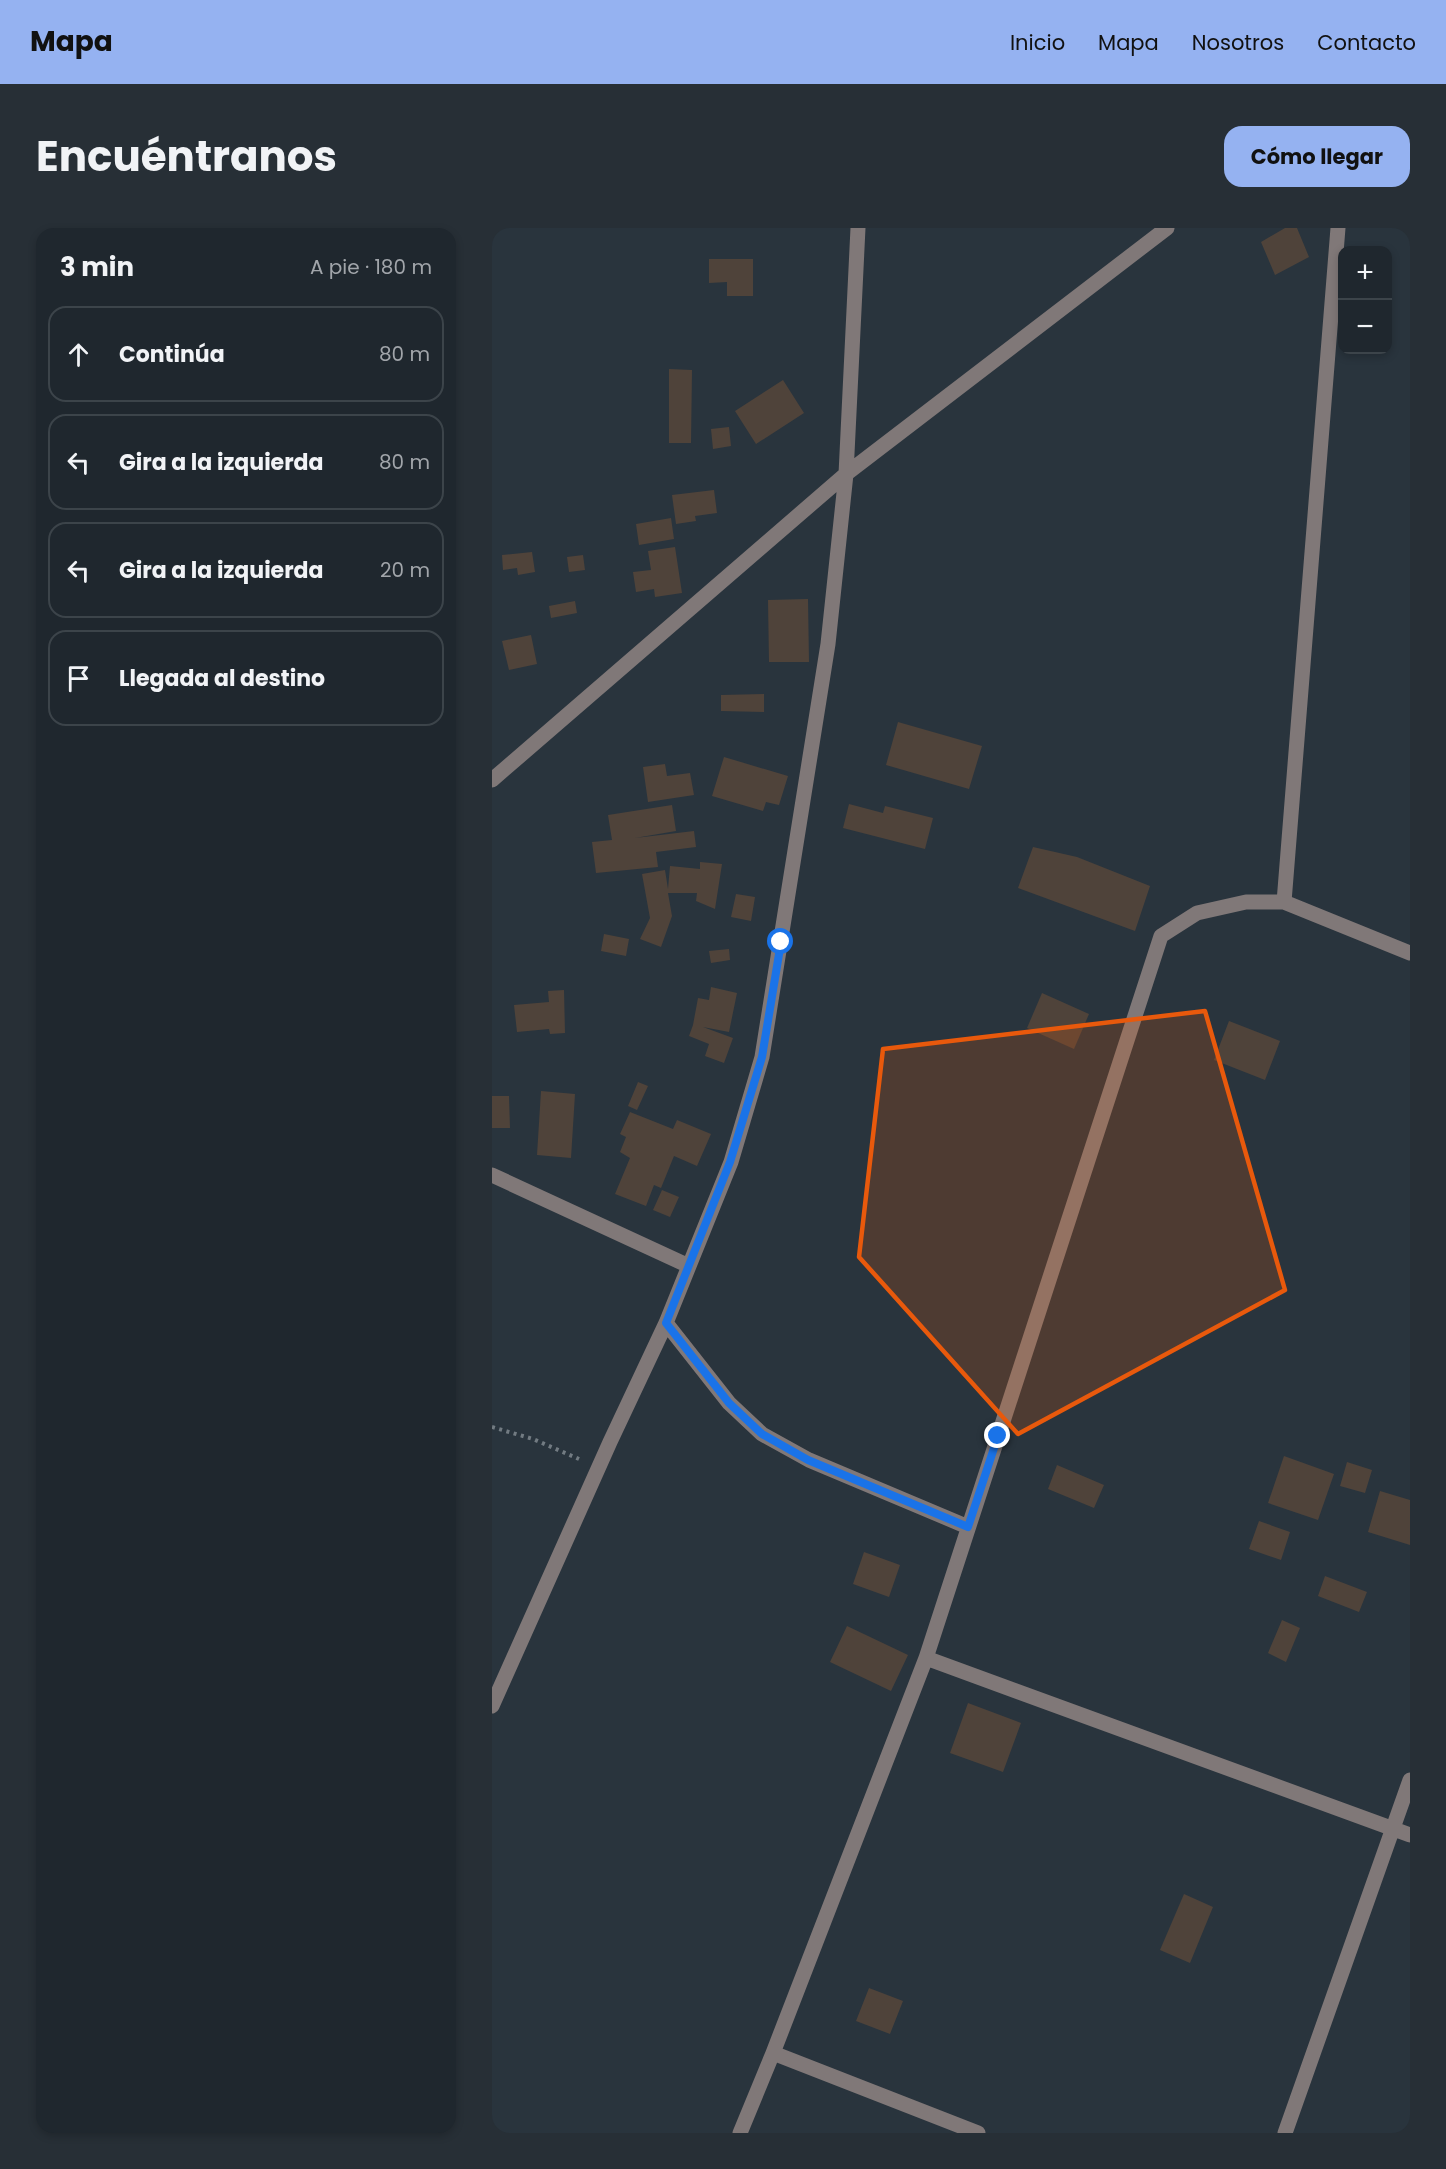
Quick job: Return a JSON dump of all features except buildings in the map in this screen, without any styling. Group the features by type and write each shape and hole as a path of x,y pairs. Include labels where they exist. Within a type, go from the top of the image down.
{"street":[{"path":"492,1706 666,1323 730,1162 762,1057 828,644 846,474 858,228"},
{"path":"492,780 846,474 1167,228"},
{"path":"1284,902 1338,228"},
{"path":"740,2133 926,1658 1161,936 1197,913 1246,902 1284,902 1410,953"},
{"path":"492,1175 689,1266"},
{"path":"666,1323 729,1403 762,1434 808,1460 968,1527"},
{"path":"926,1658 1410,1835"},
{"path":"1285,2133 1410,1780"},
{"path":"773,2053 978,2133"}],"path":[{"path":"492,1427 533,1439 599,1468"}],"highlighted area":[{"path":"1205,1011 1285,1290 1018,1434 859,1257 883,1049"}],"route":[{"path":"781,942 762,1057 730,1162 666,1323 729,1403 762,1434 808,1460 968,1527 998,1436"}]}
